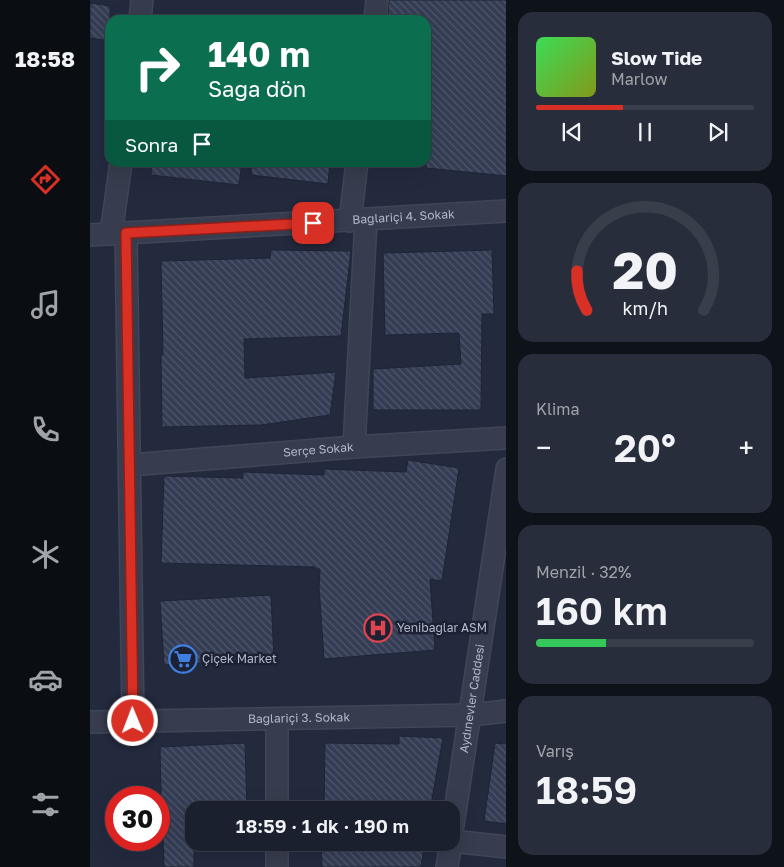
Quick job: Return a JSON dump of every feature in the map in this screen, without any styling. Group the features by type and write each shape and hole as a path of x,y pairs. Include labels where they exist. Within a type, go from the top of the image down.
{"street":[{"path":"140,15 142,0"},
{"path":"376,15 377,0"},
{"path":"121,167 119,234 130,465 133,721"},
{"path":"354,448 357,167"},
{"name":"Bağlariçi 4. Sokak","path":"90,235 506,212"},
{"name":"Serçe Sokak","path":"130,465 506,438"},
{"name":"Aydınevler Caddesi","path":"457,801 506,469"},
{"name":"Bağlariçi 3. Sokak","path":"90,722 470,715 506,711"},
{"path":"277,719 277,801"},
{"path":"90,722 90,728"},
{"path":"460,842 506,847"},
{"path":"277,851 277,867"},
{"name":"Aydınevler Caddesi","path":"447,867 449,851"}],"building":[{"path":"389,0 506,0 506,176 426,168 431,167 431,15 388,15"},
{"path":"90,3 110,6 110,15 105,15 105,40 90,38"},
{"path":"152,167 241,167 239,185 151,175"},
{"path":"252,167 330,167 328,184 251,175"},
{"path":"271,250 351,251 341,336 244,339 245,378 336,372 330,415 261,425 162,427 161,261 270,258"},
{"path":"492,250 494,314 482,314 481,410 373,410 373,369 461,364 459,333 385,335 383,253"},
{"path":"408,460 459,468 442,581 430,579 435,650 324,659 319,587 320,569 315,567 161,563 164,476 243,478 243,472 324,475 324,469 406,472"},
{"path":"271,595 274,659 164,665 160,601"},
{"path":"399,736 443,738 432,801 324,801 325,743 399,744"},
{"path":"245,743 247,801 185,801 185,851 194,851 194,867 164,867 163,851 170,851 170,786 161,786 160,747"},
{"path":"495,743 506,744 506,824 484,821"},
{"path":"321,851 424,851 421,867 322,867"}],"place":[{"name":"Yenibağlar ASM","path":"378,628"},
{"name":"Çiçek Market","path":"183,659"}],"route":[{"path":"133,721 126,233 313,223"}]}
